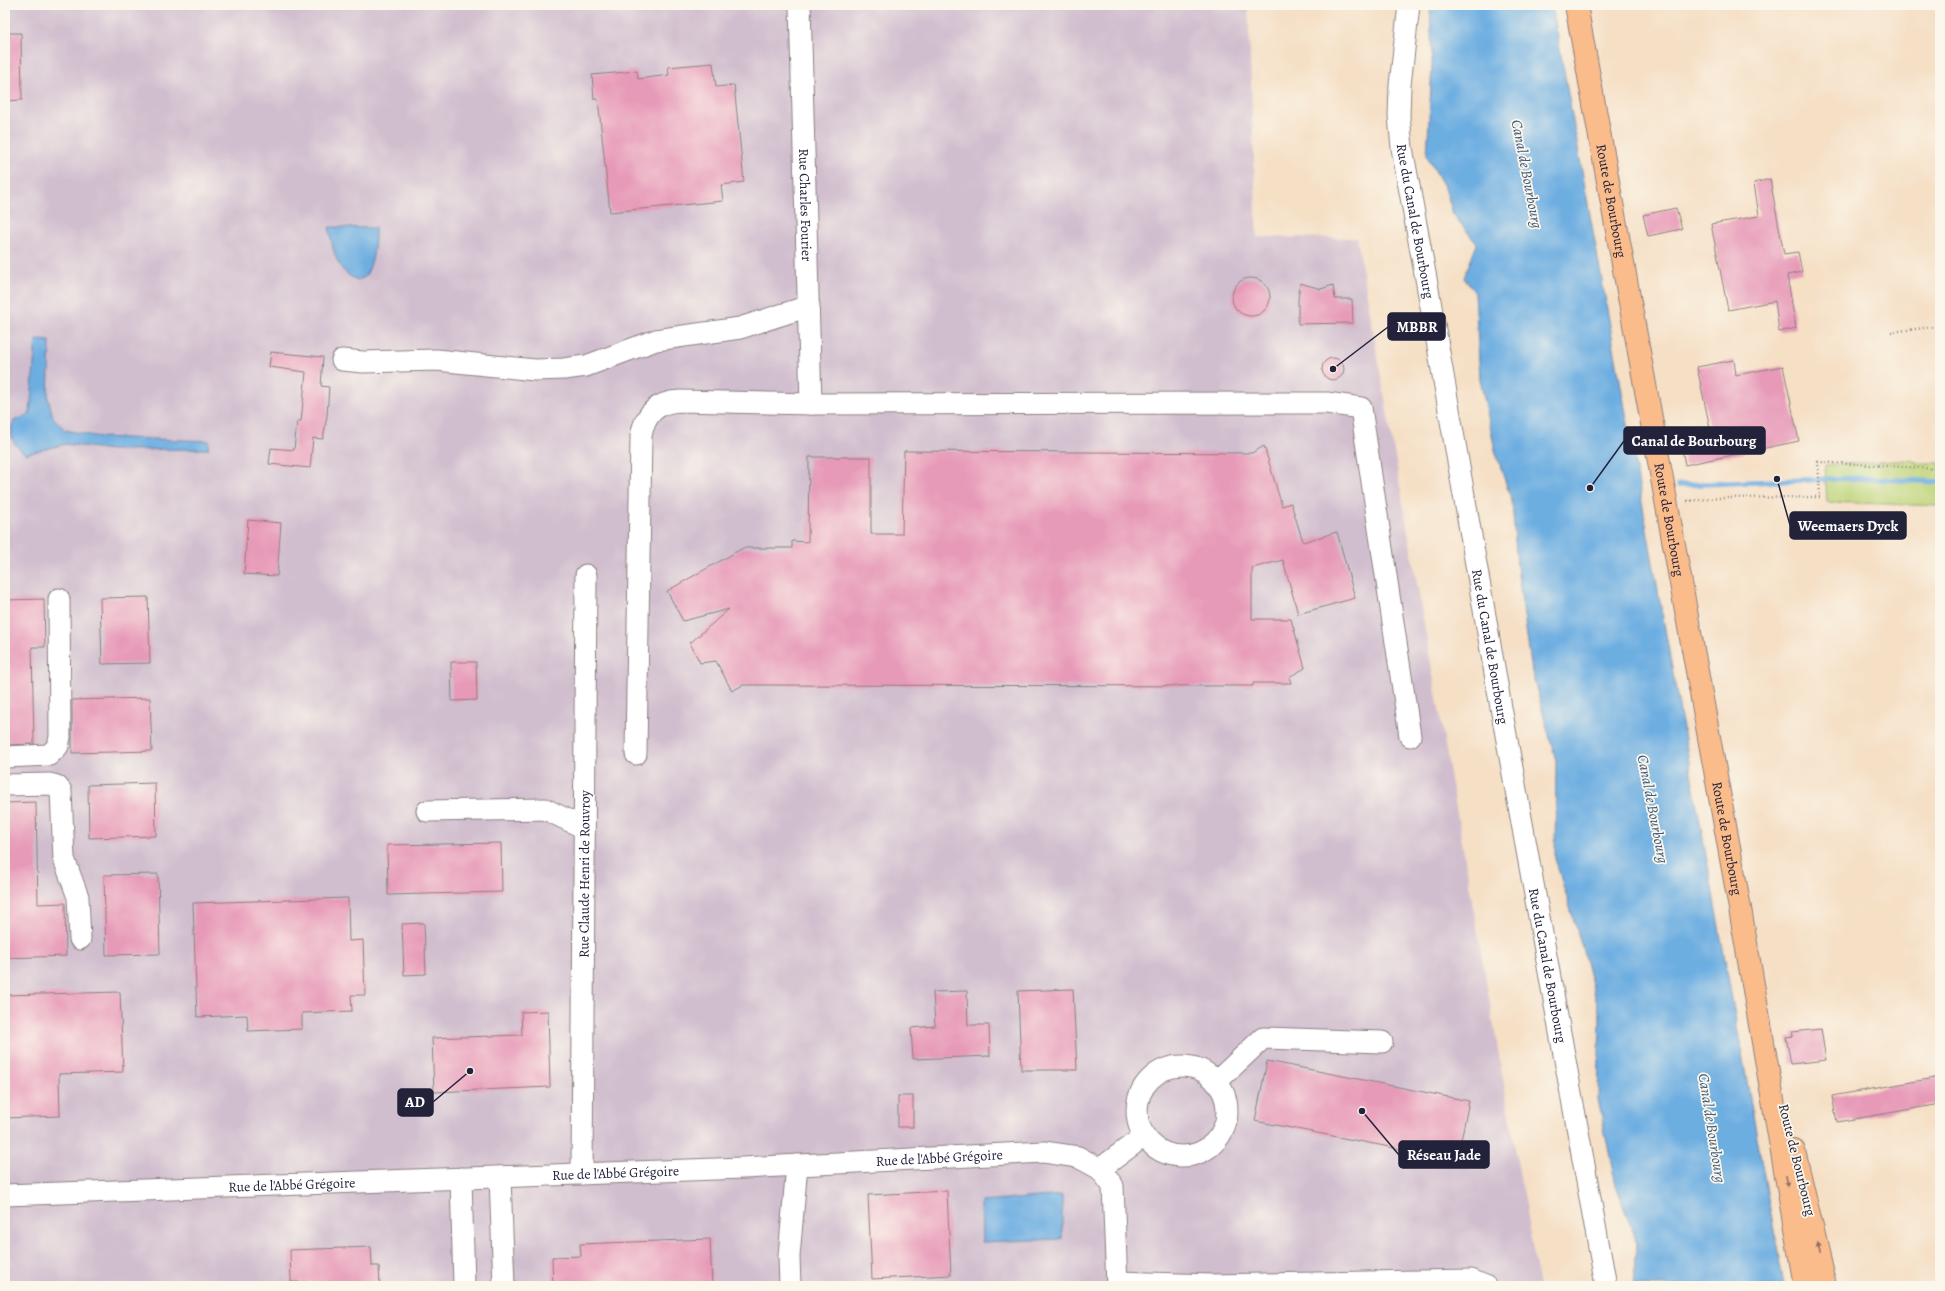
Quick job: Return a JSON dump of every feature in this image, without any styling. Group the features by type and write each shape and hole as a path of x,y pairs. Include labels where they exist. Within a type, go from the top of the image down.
{"main road":[{"name":"Route de Bourbourg","path":"1576,5 1667,504 1805,1286"},
{"name":"Route de Bourbourg","path":"1749,964 1826,1286"}],"street":[{"name":"Rue Charles Fourier","path":"800,5 811,404"},
{"name":"Rue du Canal de Bourbourg","path":"1409,5 1400,91 1399,116 1402,148 1430,295 1498,689 1606,1286"},
{"path":"342,360 363,362 437,360 535,370 564,369 586,366 656,340 681,335 733,330 809,306"},
{"path":"636,754 641,436 645,421 656,408 670,401 811,404 1327,403 1361,408 1410,736"},
{"name":"Rue Claude Henri de Rouvroy","path":"582,1174 586,575"},
{"path":"5,757 49,755 58,746 60,737 59,599"},
{"path":"5,784 50,784 57,786 61,791 64,859 78,898 80,939"},
{"path":"427,811 545,809 584,828"},
{"path":"1216,1082 1263,1038 1382,1042"},
{"path":"1180,1066 1194,1068 1206,1073 1216,1082 1224,1095 1227,1109 1225,1124 1218,1137 1208,1148 1187,1156 1176,1156 1163,1152 1152,1146 1144,1136 1138,1123 1137,1110 1143,1090 1155,1075 1167,1069 1180,1066"},
{"path":"1100,1169 1144,1136"},
{"name":"Rue de l'Abbé Grégoire","path":"5,1195 582,1174 797,1165 1044,1152 1078,1157 1100,1169 1114,1186 1117,1284"},
{"path":"790,1286 789,1256 797,1165"},
{"path":"500,1177 504,1286"},
{"path":"461,1178 464,1286"},
{"path":"1117,1284 1211,1286 1471,1280 1485,1286"}],"path":[{"path":"1891,332 1940,326"},
{"path":"1667,504 1720,498 1820,497 1818,462 1940,469"}],"shaded area":[{"path":"5,5 1248,5 1257,237 1357,238 1539,1286 5,1286"}],"green space":[{"path":"1911,460 1919,463 1940,463 1940,506 1827,502 1825,465"}],"water":[{"path":"1430,5 1552,5 1784,1286 1634,1286 1637,1244 1616,1186 1598,1099 1600,1015 1580,940 1555,859 1556,761 1532,672 1517,566 1512,502 1495,450 1480,379 1475,293 1464,278 1477,244 1453,214 1446,190 1427,156 1432,65"},
{"path":"329,227 375,228 373,253 365,277 358,280 344,271 336,258"},
{"path":"36,340 50,341 48,398 53,417 65,430 99,437 209,441 208,449 112,450 66,444 26,454 15,444 11,431 14,421 30,414"},
{"path":"1062,1195 1062,1239 982,1242 981,1202"}],"building":[{"path":"5,33 21,33 22,100 5,101"},
{"path":"713,63 716,87 734,85 744,182 721,185 723,201 610,212 598,99 594,99 592,75 637,71 638,79 669,75 668,67"},
{"path":"1770,179 1784,254 1798,252 1802,272 1787,275 1796,328 1779,332 1775,301 1728,310 1711,224 1759,216 1754,183"},
{"path":"1676,208 1682,229 1648,236 1643,215"},
{"path":"1247,278 1255,278 1265,283 1269,290 1269,304 1265,311 1255,316 1247,316 1237,311 1235,308 1232,301 1232,293 1237,283 1240,281"},
{"path":"1300,283 1321,289 1333,285 1335,299 1352,299 1353,323 1298,324"},
{"path":"271,352 323,357 321,386 329,387 327,416 323,439 313,438 310,468 269,464 271,448 294,450 297,421 301,421 306,372 269,367"},
{"path":"1333,358 1341,361 1344,369 1341,377 1333,380 1325,377 1322,369 1325,361"},
{"path":"1734,360 1736,375 1783,366 1799,441 1685,465 1679,433 1710,428 1697,367"},
{"path":"1264,446 1282,506 1291,503 1303,542 1337,532 1355,598 1298,614 1283,560 1252,568 1252,619 1291,619 1305,668 1289,677 1291,683 1253,683 1253,686 743,685 732,691 716,661 700,663 690,643 729,609 683,621 667,591 743,548 792,548 792,541 808,542 809,457 871,457 871,534 902,534 904,451 1252,453"},
{"path":"248,520 281,523 277,576 244,574"},
{"path":"148,597 150,663 102,664 100,598"},
{"path":"44,599 45,647 32,647 34,744 5,745 5,600"},
{"path":"451,662 476,662 477,700 452,701"},
{"path":"150,698 152,751 72,753 72,700"},
{"path":"155,783 156,836 89,838 88,785"},
{"path":"36,802 38,904 65,903 66,956 5,958 5,803"},
{"path":"501,843 502,892 388,895 387,845"},
{"path":"158,874 160,954 106,955 104,875"},
{"path":"348,898 349,941 363,940 365,995 351,995 352,1011 302,1013 302,1029 248,1031 247,1015 197,1017 193,903"},
{"path":"424,923 426,974 404,975 402,924"},
{"path":"1073,989 1077,1070 1021,1070 1018,991"},
{"path":"967,991 968,1025 989,1025 990,1056 913,1059 911,1028 935,1026 933,992"},
{"path":"120,992 123,1072 59,1074 60,1116 5,1118 5,995"},
{"path":"548,1011 550,1087 434,1092 432,1038 522,1035 521,1012"},
{"path":"1821,1029 1826,1060 1791,1064 1786,1037 1793,1036 1792,1032"},
{"path":"1267,1061 1469,1101 1457,1160 1255,1121"},
{"path":"1940,1077 1940,1104 1837,1122 1832,1096"},
{"path":"898,1096 913,1096 913,1127 898,1127"},
{"path":"947,1191 951,1275 872,1279 868,1195"},
{"path":"710,1239 712,1286 553,1286 552,1257 581,1256 580,1244"},
{"path":"371,1247 372,1266 379,1266 380,1286 313,1286 312,1282 291,1282 290,1250"}],"waterway":[{"path":"1679,485 1855,478 1940,482"}],"place":[{"name":"MBBR","path":"1333,369"},
{"name":"Weemaers Dyck","path":"1777,479"},
{"name":"Canal de Bourbourg","path":"1590,488"},
{"name":"AD","path":"470,1071"},
{"name":"Réseau Jade","path":"1362,1111"}]}
